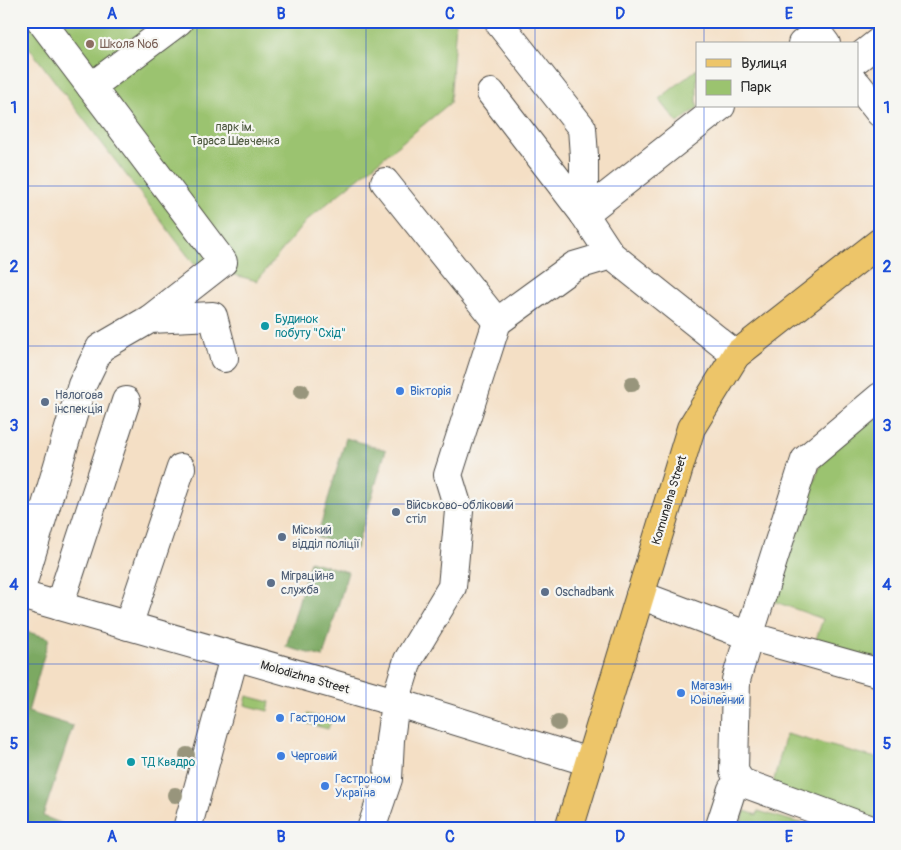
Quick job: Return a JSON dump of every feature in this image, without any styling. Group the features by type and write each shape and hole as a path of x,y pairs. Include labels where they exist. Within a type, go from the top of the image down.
{"main road":[{"name":"Komunalna Street","path":"569,829 691,428 736,355 880,242"}],"street":[{"path":"21,589 82,386 100,348 150,319 223,262 41,21"},
{"path":"91,87 179,21"},
{"path":"500,24 582,128 584,214"},
{"path":"804,42 817,32 824,42"},
{"path":"858,58 880,41"},
{"path":"858,85 880,113"},
{"path":"491,93 584,214 611,255 736,355"},
{"path":"584,214 718,108"},
{"path":"386,182 497,322"},
{"path":"371,829 388,779 390,740 395,702 408,660 452,586 459,512 448,475 497,322 574,266 611,255"},
{"path":"150,319 213,316 224,358"},
{"path":"869,829 741,782 734,771 736,680 805,460 880,397"},
{"path":"59,606 126,401"},
{"path":"128,626 181,468"},
{"name":"Molodizhna Street","path":"21,595 395,702 589,762"},
{"path":"640,595 749,636 880,673"},
{"path":"187,829 234,657"},
{"path":"719,829 732,789 741,782"}],"green space":[{"name":"парк ім. Тараса Шевченка","path":"21,21 456,21 450,103 306,221 257,281 194,264 21,37"},
{"path":"696,70 697,108 678,123 659,99"},
{"path":"880,405 880,664 815,642 823,619 770,600 824,455"},
{"path":"346,438 386,450 356,549 317,537"},
{"path":"310,561 348,572 323,657 286,647"},
{"path":"21,630 49,638 28,712 73,726 43,816 63,824 62,829 21,829"},
{"path":"247,696 270,702 268,711 245,705"},
{"path":"307,714 331,720 328,729 305,723"},
{"path":"786,734 880,759 880,821 771,791"},
{"path":"745,811 757,815 758,811 821,829 739,829"}],"place":[{"name":"Школа №6","path":"90,44"},
{"name":"Будинок побуту \"Схід\"","path":"265,326"},
{"name":"Вікторія","path":"400,391"},
{"name":"Налогова інспекція","path":"45,402"},
{"name":"Військово-обліковий стіл","path":"396,512"},
{"name":"Міський відділ поліції","path":"282,537"},
{"name":"Міграційна служба","path":"271,583"},
{"name":"Oschadbank","path":"545,592"},
{"name":"Магазин Ювілейний","path":"681,693"},
{"name":"Гастроном","path":"280,718"},
{"name":"Черговий","path":"281,756"},
{"name":"ТД Квадро","path":"131,762"},
{"name":"Гастроном Україна","path":"325,786"}]}
